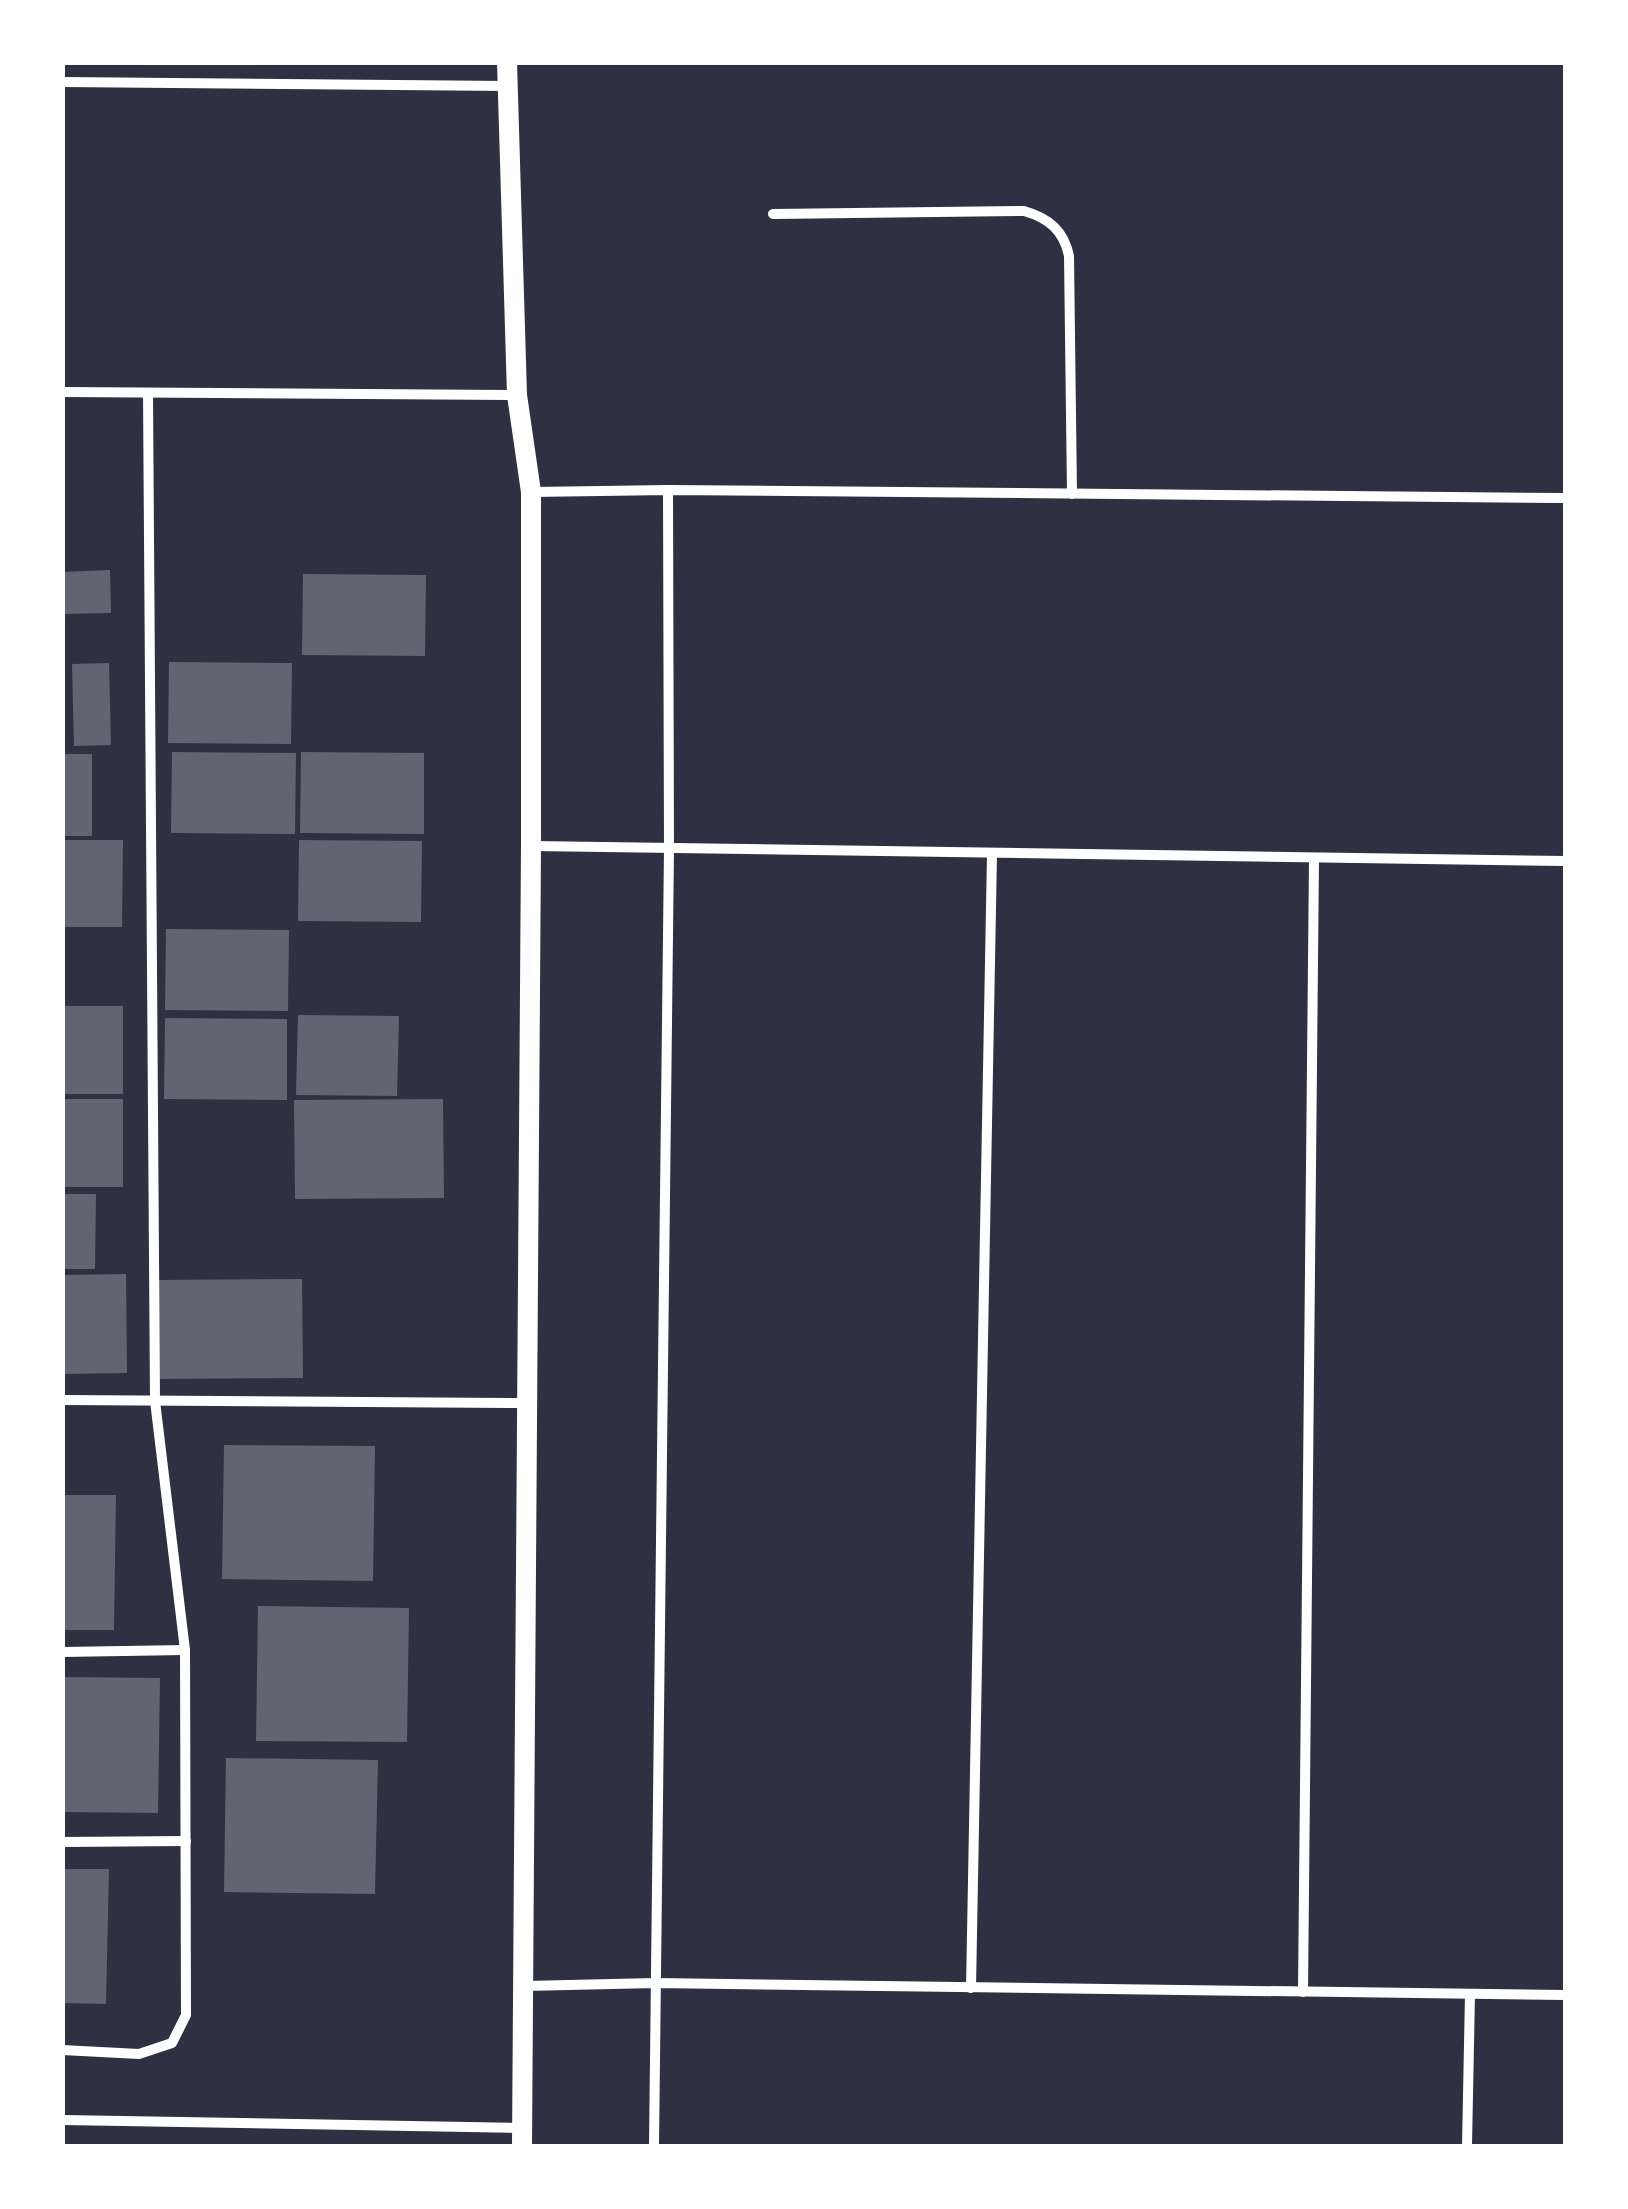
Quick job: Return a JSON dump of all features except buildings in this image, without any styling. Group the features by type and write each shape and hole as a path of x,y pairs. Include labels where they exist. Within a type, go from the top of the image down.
{"main road":[{"path":"507,62 517,395 531,492 522,2137"}],"street":[{"path":"62,82 508,86"},
{"path":"773,214 1024,212 1049,222 1066,243 1068,256 1072,494"},
{"path":"62,392 517,395"},
{"path":"62,2050 139,2054 172,2043 186,2015 185,1650 155,1402 148,392"},
{"path":"654,2146 669,850 668,490"},
{"path":"531,492 1566,498"},
{"path":"531,846 1566,861"},
{"path":"972,1988 992,854"},
{"path":"1303,1992 1314,858"},
{"path":"62,1400 528,1403"},
{"path":"62,1652 185,1650"},
{"path":"62,1842 186,1841"},
{"path":"525,1986 655,1983 1566,1996"},
{"path":"1467,2146 1470,1994"},
{"path":"62,2120 522,2137"}]}
